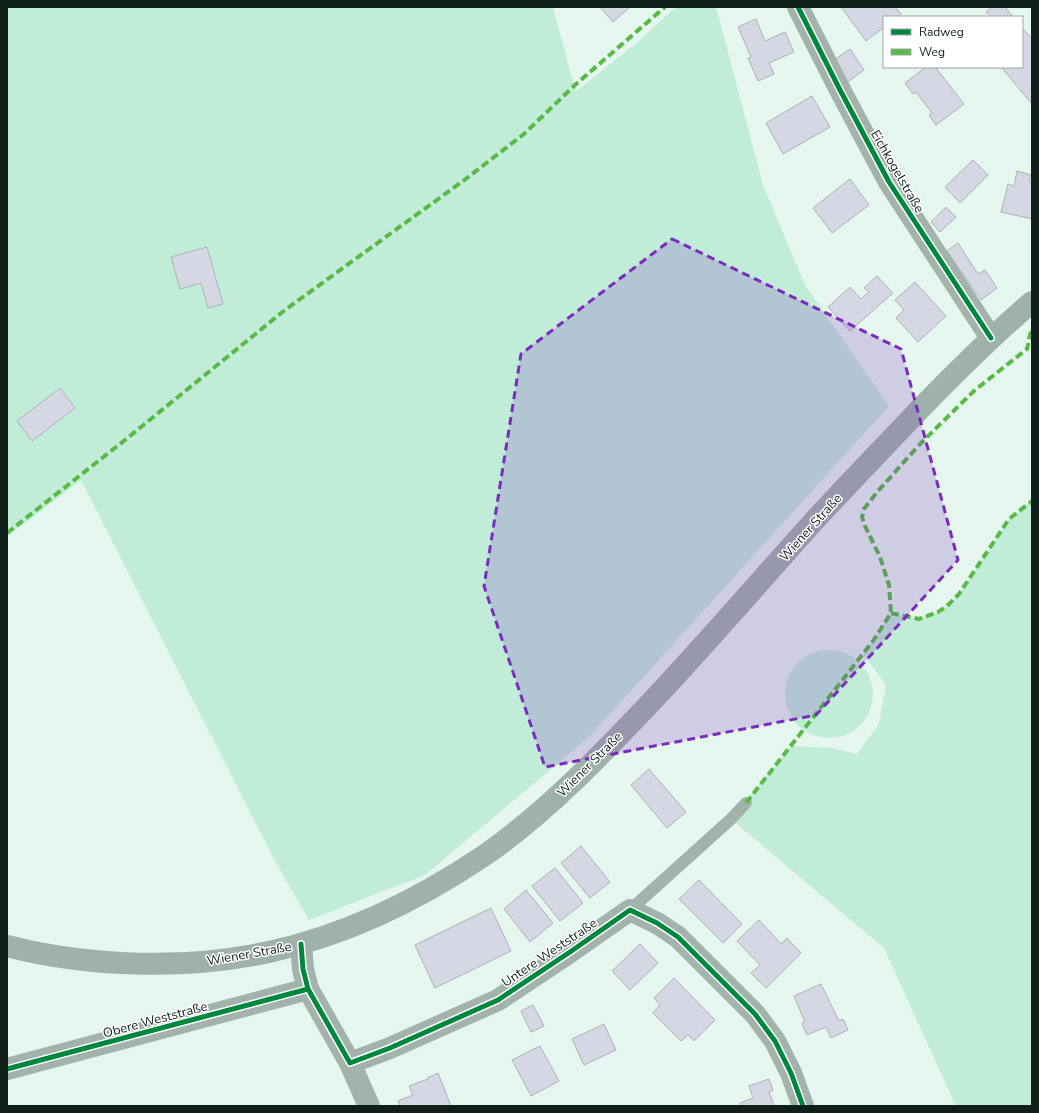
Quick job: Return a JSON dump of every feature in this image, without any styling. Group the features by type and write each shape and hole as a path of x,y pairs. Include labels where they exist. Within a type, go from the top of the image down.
{"main road":[{"name":"Wiener Straße","path":"7,946 74,959 153,964 236,958 268,952 301,944 376,916 423,893 485,855 536,815 599,756 691,659 816,519 904,426 991,338 1032,302"}],"street":[{"name":"Eichkogelstraße","path":"798,7 889,182 991,338"},
{"path":"630,910 657,923 678,936 755,1014 775,1041 791,1073 803,1106"},
{"name":"Untere Weststraße","path":"350,1063 390,1048 498,1000 630,910"},
{"path":"301,944 303,969 308,989 350,1063 369,1106"},
{"name":"Obere Weststraße","path":"7,1069 308,989"}],"lane":[{"path":"630,910 731,819 746,803"}],"highlighted area":[{"path":"672,239 901,349 958,560 816,715 545,767 484,586 521,354"}],"green space":[{"path":"7,7 553,7 573,82 577,91 639,41 676,7 716,7 763,185 805,285 889,406 589,737 425,875 309,920 275,861 81,480 7,537"},
{"path":"1032,501 1032,1106 956,1106 884,948 731,819 791,746 832,748 857,754 879,724 886,685 863,654 891,613 919,619 938,612 947,606 959,594 1009,519"},
{"path":"829,650 846,653 860,663 870,677 873,694 870,711 860,725 846,735 829,738 812,735 798,725 788,711 785,694 788,677 798,663 812,653"}],"building":[{"path":"600,7 630,7 613,22"},
{"path":"841,7 895,7 901,14 898,16 883,16 883,28 866,41"},
{"path":"992,7 1005,7 1012,16 990,16 986,12"},
{"path":"756,19 765,41 785,32 794,52 769,63 774,74 758,81 748,58 751,57 738,27"},
{"path":"1023,29 1032,39 1032,104 1002,68 1023,68"},
{"path":"850,49 864,70 846,83 834,60"},
{"path":"925,68 936,68 964,104 936,125 929,115 932,113 916,92 913,94 905,83"},
{"path":"812,96 830,127 783,154 766,123"},
{"path":"973,160 988,175 960,203 945,187"},
{"path":"1017,171 1031,175 1029,182 1032,183 1032,219 1001,212 1008,184 1014,186"},
{"path":"850,179 869,205 832,233 813,208"},
{"path":"946,207 956,217 940,232 931,222"},
{"path":"958,243 978,274 985,270 997,288 981,300 947,251"},
{"path":"207,247 223,304 208,308 201,283 180,289 171,257"},
{"path":"877,276 893,293 850,331 828,307 850,287 861,299 869,292 864,288"},
{"path":"915,282 946,316 918,342 896,318 904,310 895,300"},
{"path":"60,388 75,408 32,441 17,421"},
{"path":"649,769 686,812 667,828 631,785"},
{"path":"581,846 610,882 590,898 561,863"},
{"path":"555,868 583,903 560,921 532,886"},
{"path":"699,880 742,924 723,943 679,899"},
{"path":"526,890 553,923 530,942 504,909"},
{"path":"491,908 511,951 435,988 415,945"},
{"path":"759,920 781,944 787,938 801,953 766,988 751,973 760,965 737,941"},
{"path":"640,944 658,963 630,990 612,971"},
{"path":"674,978 715,1020 694,1041 688,1035 681,1041 653,1013 660,1005 654,998"},
{"path":"821,984 839,1021 843,1019 848,1030 831,1038 826,1027 807,1035 802,1023 805,1022 794,996"},
{"path":"533,1005 544,1026 531,1032 521,1011"},
{"path":"604,1024 616,1050 584,1065 572,1039"},
{"path":"540,1046 559,1081 531,1096 512,1060"},
{"path":"438,1073 451,1106 400,1106 398,1101 413,1095 409,1086 428,1079 427,1078"},
{"path":"769,1079 773,1090 769,1092 774,1106 741,1106 740,1103 753,1098 749,1086"}],"marked path":[{"path":"7,533 125,440 285,310 463,181 524,134 575,85 665,7"},
{"path":"746,803 873,641 891,613 889,585 880,557 862,517 864,509 921,443 975,390 1027,349 1029,337 1032,331"},
{"path":"891,613 919,619 938,612 947,606 959,594 1009,519 1032,501"}],"cycle path":[{"path":"798,7 889,182 991,338"},
{"path":"301,944 303,969 308,989 350,1063 390,1048 498,1000 630,910 657,923 678,937 755,1014 775,1041 791,1073 803,1106"},
{"path":"7,1069 308,989"}]}
